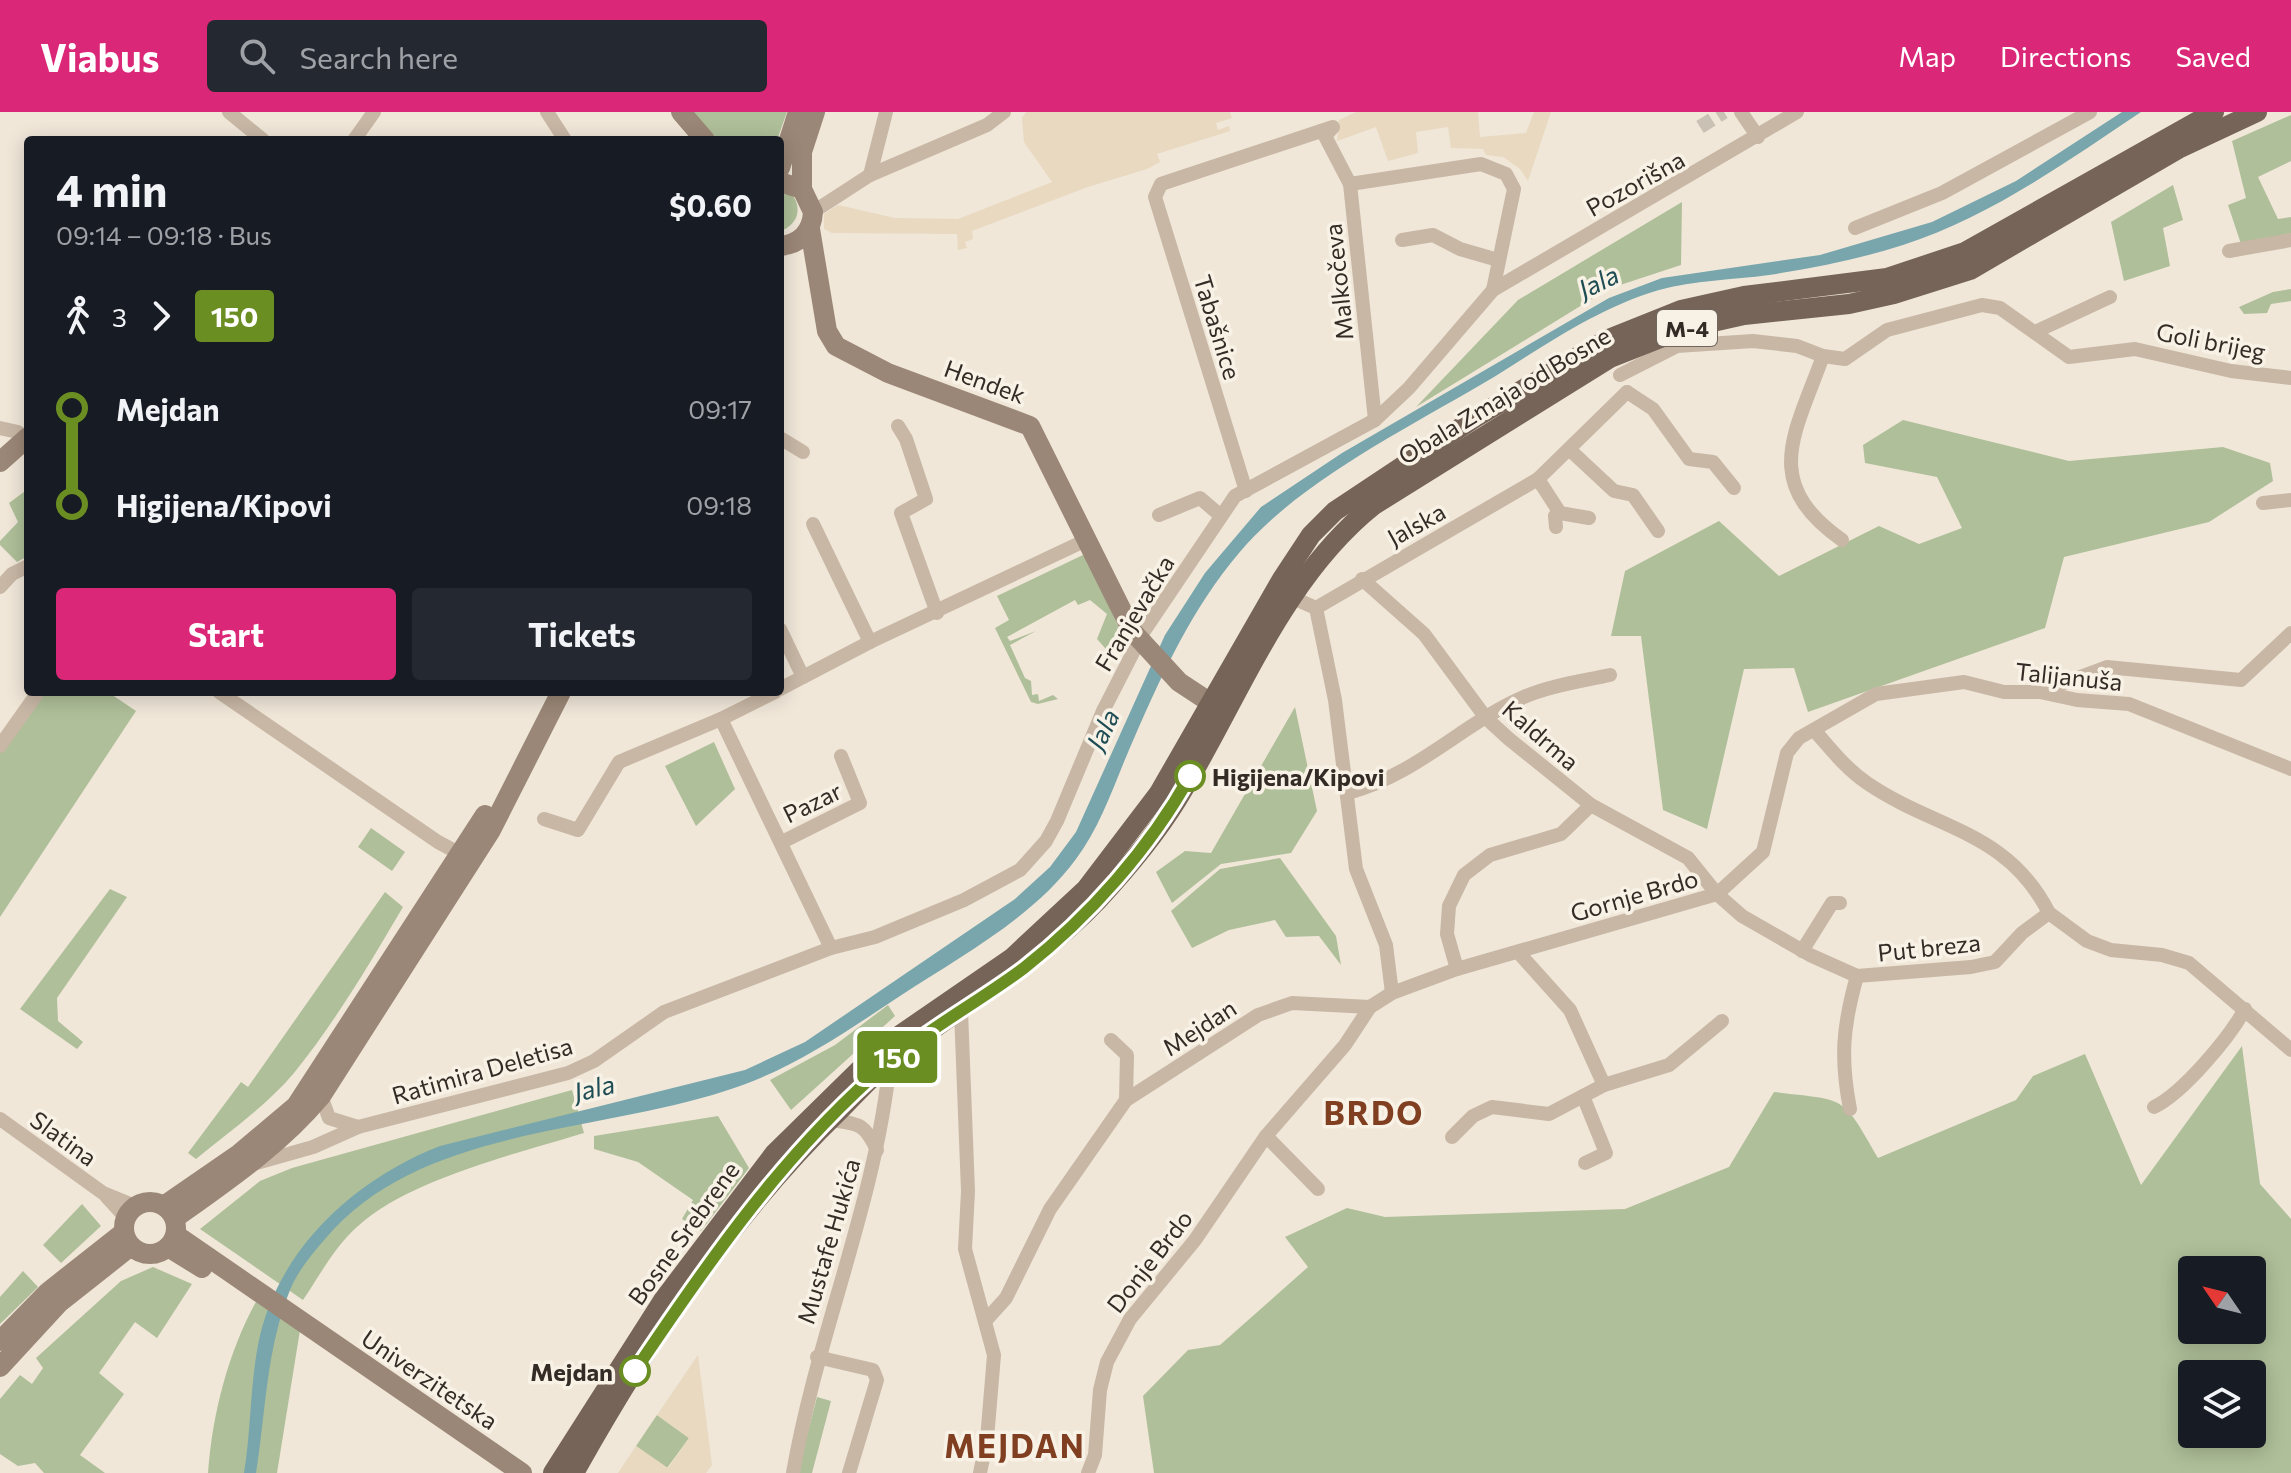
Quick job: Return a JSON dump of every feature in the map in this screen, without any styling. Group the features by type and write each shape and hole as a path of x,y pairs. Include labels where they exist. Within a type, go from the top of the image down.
{"main road":[{"path":"681,112 702,136"},
{"path":"784,156 798,112"},
{"path":"784,247 813,253 802,152 815,112"},
{"name":"Obala Zmaja od Bosne","path":"887,1054 1012,958 1086,889 1159,793 1282,579 1311,535 1335,511 1462,426 1606,340 1681,310 1744,296 1887,278 1965,252 2214,112"},
{"name":"Obala Zmaja od Bosne","path":"887,1054 961,1011 1025,967 1098,900 1175,803 1211,704 1293,598 1326,547 1374,505 1686,328 1744,315 1849,304 1894,294 1970,270 2178,149 2257,112"},
{"path":"784,185 808,206"},
{"path":"784,245 808,206"},
{"name":"Hendek","path":"813,253 827,331 836,346 888,373 1030,426 1087,535 1108,583 1145,646 1179,682 1211,704"},
{"path":"0,462 24,440"},
{"path":"171,1226 290,1131 321,1096 522,767 559,696"},
{"path":"129,1226 154,1254 171,1226 239,1154 296,1106 465,857"},
{"name":"Bosne Srebrene","path":"574,1473 628,1383 726,1240 783,1165 830,1120 887,1054"},
{"name":"Bosne Srebrene","path":"553,1473 614,1373 723,1218 774,1154 887,1054"},
{"path":"0,1367 150,1201 171,1226 270,1306 306,1330"},
{"path":"0,1341 48,1292 129,1226"},
{"name":"Univerzitetska","path":"306,1330 500,1473"},
{"name":"Univerzitetska","path":"306,1330 522,1473"}],"street":[{"path":"229,112 258,136"},
{"path":"357,136 374,112"},
{"path":"547,112 562,136"},
{"path":"870,175 886,112"},
{"path":"808,206 843,192 870,175 987,125 1004,112"},
{"path":"1741,112 1758,137"},
{"name":"Pozorišna","path":"1493,290 1797,112"},
{"path":"1855,228 1942,193 2090,112"},
{"name":"Malkočeva","path":"1169,183 1333,127 1332,133 1325,136 1350,184 1375,420"},
{"path":"1350,184 1481,164 1506,174 1514,189 1493,290"},
{"name":"Tabašnice","path":"1169,183 1156,188 1155,197 1246,491"},
{"path":"1402,240 1433,235 1460,249 1498,260"},
{"path":"2229,251 2291,240"},
{"name":"Franjevačka","path":"831,948 875,937 964,900 1013,875 1033,858 1057,821 1103,711 1235,496 1375,420 1409,388 1493,290"},
{"path":"2035,332 2110,297"},
{"name":"Goli brijeg","path":"1615,367 1677,346 1753,341 1797,346 1823,356 1845,359 1887,330 1982,305 2000,308 2069,357 2135,349 2231,371 2291,378"},
{"path":"1823,356 1793,438 1790,471 1799,498 1815,521 1842,540"},
{"path":"1615,367 1627,392 1653,409 1689,459 1713,462 1734,488"},
{"name":"Jalska","path":"1316,608 1538,479 1627,392"},
{"path":"898,426 906,439 926,499 901,513 937,613"},
{"path":"0,428 24,436"},
{"path":"784,440 803,452"},
{"path":"1570,450 1614,491 1633,495 1658,531"},
{"path":"1538,479 1558,520 1589,518"},
{"path":"1159,515 1200,498 1221,516"},
{"path":"2263,503 2291,500"},
{"path":"813,524 870,642"},
{"path":"784,687 870,642 1082,542 1087,535"},
{"path":"0,587 12,574 24,568"},
{"name":"Kaldrma","path":"1362,579 1424,634 1486,718 1591,805 1688,858 1717,894"},
{"path":"1293,598 1316,608 1335,700 1356,869 1386,945 1392,993"},
{"path":"2040,692 2107,667 2241,680 2291,633"},
{"path":"784,637 803,677"},
{"path":"1348,793 1416,766 1486,718 1528,695 1610,675"},
{"name":"Talijanuša","path":"1927,686 1964,682 2004,692 2040,692 2077,700 2129,704 2291,769"},
{"name":"Gornje Brdo","path":"1392,993 1457,969 1717,894 1763,852 1787,753 1799,738 1876,694 1927,686"},
{"path":"0,746 35,696"},
{"path":"225,696 465,857"},
{"path":"544,819 578,830 619,762 767,696"},
{"name":"Pazar","path":"721,719 831,948"},
{"path":"1814,730 1864,781 1926,815 1992,845 2035,886 2049,913 2087,941 2111,950 2162,955 2189,963 2291,1050"},
{"name":"Pazar","path":"782,842 860,803 841,756"},
{"path":"1457,969 1447,934 1449,906 1464,875 1490,855 1561,834 1591,805"},
{"name":"Put breza","path":"1717,894 1754,925 1857,976 1995,962 2022,933 2049,913"},
{"path":"1802,951 1832,903 1840,903"},
{"name":"Ratimira Deletisa","path":"248,1165 313,1147 358,1127 568,1073 594,1061 664,1012 831,948"},
{"path":"1518,952 1570,1010 1604,1085"},
{"name":"Put breza","path":"1850,1109 1842,1066 1843,1035 1857,976"},
{"name":"Donje Brdo","path":"1088,1473 1095,1455 1100,1390 1107,1362 1130,1319 1195,1240 1266,1136 1345,1045 1370,1007 1392,993"},
{"name":"Mejdan","path":"987,1319 1006,1298 1050,1209 1126,1100 1258,1015 1292,1003 1370,1007"},
{"path":"2154,1107 2174,1097 2236,1026 2245,1009"},
{"path":"961,1011 968,1191 965,1249 973,1286 987,1319 993,1369 987,1439 980,1473"},
{"path":"1452,1137 1473,1116 1492,1107 1549,1114 1604,1085 1669,1065 1722,1021"},
{"path":"1111,1040 1127,1055 1126,1100"},
{"path":"877,1150 887,1054"},
{"path":"321,1096 329,1118 358,1127"},
{"path":"1583,1096 1606,1153 1585,1163"},
{"name":"Slatina","path":"0,1119 103,1193 129,1226"},
{"name":"Mustafe Hukića","path":"793,1473 817,1357 877,1150 868,1130 858,1124 830,1120"},
{"path":"1266,1136 1318,1189"},
{"name":"Mustafe Hukića","path":"817,1357 873,1370 877,1380 849,1473"}],"green space":[{"path":"681,112 787,112 778,136 702,136"},
{"path":"2291,115 2291,161 2258,177 2278,219 2291,217 2291,233 2241,244 2228,205 2246,198 2232,141"},
{"path":"2173,185 2183,220 2163,228 2170,266 2124,281 2111,222"},
{"path":"790,192 798,209 795,220 784,229 784,194"},
{"path":"1682,202 1681,265 1608,289 1416,407 1518,300"},
{"path":"2291,289 2291,301 2271,304 2267,313 2244,314 2239,307 2273,292"},
{"path":"1903,420 2069,461 2223,447 2270,463 2273,481 2209,522 2064,557 2045,628 1808,712 1794,668 1744,669 1707,829 1663,810 1641,636 1611,636 1625,571 1719,521 1779,576 1879,526 1919,544 1962,528 1937,477 1865,463 1863,445"},
{"path":"24,492 24,558 17,562 0,545 0,541 18,522 9,503"},
{"path":"1085,554 1119,628 1112,656 1097,639 1107,614 1090,600 1078,605 1075,600 1007,637 1010,641 1036,631 1010,645 1025,678 1031,681 1032,695 1038,694 1039,701 1053,695 1058,699 1038,704 1031,702 995,628 1009,620 997,596"},
{"path":"35,696 114,696 136,711 0,917 0,746"},
{"path":"1295,707 1317,811 1291,853 1221,864 1172,903 1156,872 1185,851 1211,853"},
{"path":"714,742 735,789 696,826 665,766"},
{"path":"371,828 405,852 392,871 358,847"},
{"path":"1280,858 1336,936 1341,965 1319,936 1286,937 1275,920 1229,930 1192,948 1171,911 1220,869"},
{"path":"110,889 127,897 57,998 58,1021 83,1042 77,1049 20,1009"},
{"path":"385,892 403,907 324,1033 272,1097 196,1159 188,1153 241,1082 248,1087"},
{"path":"888,1005 895,1016 791,1110 770,1080 835,1045"},
{"path":"2242,1046 2260,1184 2291,1219 2291,1473 1154,1473 1143,1396 1188,1350 1220,1345 1308,1267 1285,1237 1347,1208 1385,1217 1625,1209 1729,1167 1774,1092 1816,1097 1840,1104 1856,1122 1878,1158 2016,1100 2033,1076 2085,1054 2141,1185"},
{"path":"572,1090 584,1133 434,1181 380,1209 342,1242 303,1300 200,1229 260,1181 292,1168"},
{"path":"718,1116 749,1168 701,1231 682,1219 693,1200 638,1162 594,1149 594,1136"},
{"path":"82,1204 101,1226 61,1263 43,1245"},
{"path":"153,1267 192,1284 157,1338 135,1322 99,1373 124,1394 80,1455 105,1473 44,1473 35,1463 18,1466 0,1454 0,1399 20,1375 32,1384 43,1368 36,1358 121,1281"},
{"path":"23,1271 38,1287 0,1324 0,1297"},
{"path":"257,1300 300,1330 277,1473 208,1473 223,1384"},
{"path":"817,1397 831,1401 812,1473 797,1473"},
{"path":"657,1415 689,1438 667,1468 636,1446"}],"shaded area":[{"path":"1026,112 1230,112 1232,118 1216,123 1218,130 1229,126 1230,131 1157,154 1160,162 1147,169 1088,187 972,231 973,239 965,242 967,248 958,250 957,234 832,233 824,229 824,214 838,205 895,218 958,219 1052,182 1024,142 1022,118"},
{"path":"1356,112 1478,112 1480,137 1526,133 1534,112 1551,112 1528,181 1520,169 1503,157 1486,155 1483,149 1451,148 1448,127 1416,132 1418,153 1388,161 1376,127 1337,141 1339,120"},
{"path":"698,1355 712,1465 706,1473 618,1473 636,1446 668,1468 689,1438 657,1415"}],"water":[{"path":"2122,112 2141,112 2026,187 1935,233 1854,259 1769,275 1672,287 1616,306 1553,340 1325,478 1264,526 1207,595 1168,664 1086,845 1059,880 1017,918 837,1037 772,1073 725,1091 674,1105 511,1139 458,1154 409,1175 364,1202 325,1239 293,1283 271,1358 256,1473 244,1473 255,1361 267,1311 282,1279 323,1223 377,1178 440,1146 745,1070 805,1042 1015,899 1050,867 1076,832 1165,635 1205,573 1261,507 1342,453 1609,298 1662,278 1820,255 1932,222 2016,181"}],"tunnel":[{"path":"1700,127 1724,112"}],"bus line":[{"name":"150","path":"635,1371 733,1230 783,1165 890,1061 1025,967 1098,900 1175,803 1190,776"}],"place":[{"name":"Higijena/Kipovi","path":"1190,776"},
{"name":"Mejdan","path":"635,1371"}],"district":[{"name":"BRDO","path":"1374,1112"},
{"name":"MEJDAN","path":"1015,1445"}],"water label":[{"name":"Jala","path":"1598,281"},
{"name":"Jala","path":"1102,729"},
{"name":"Jala","path":"594,1087"}]}
